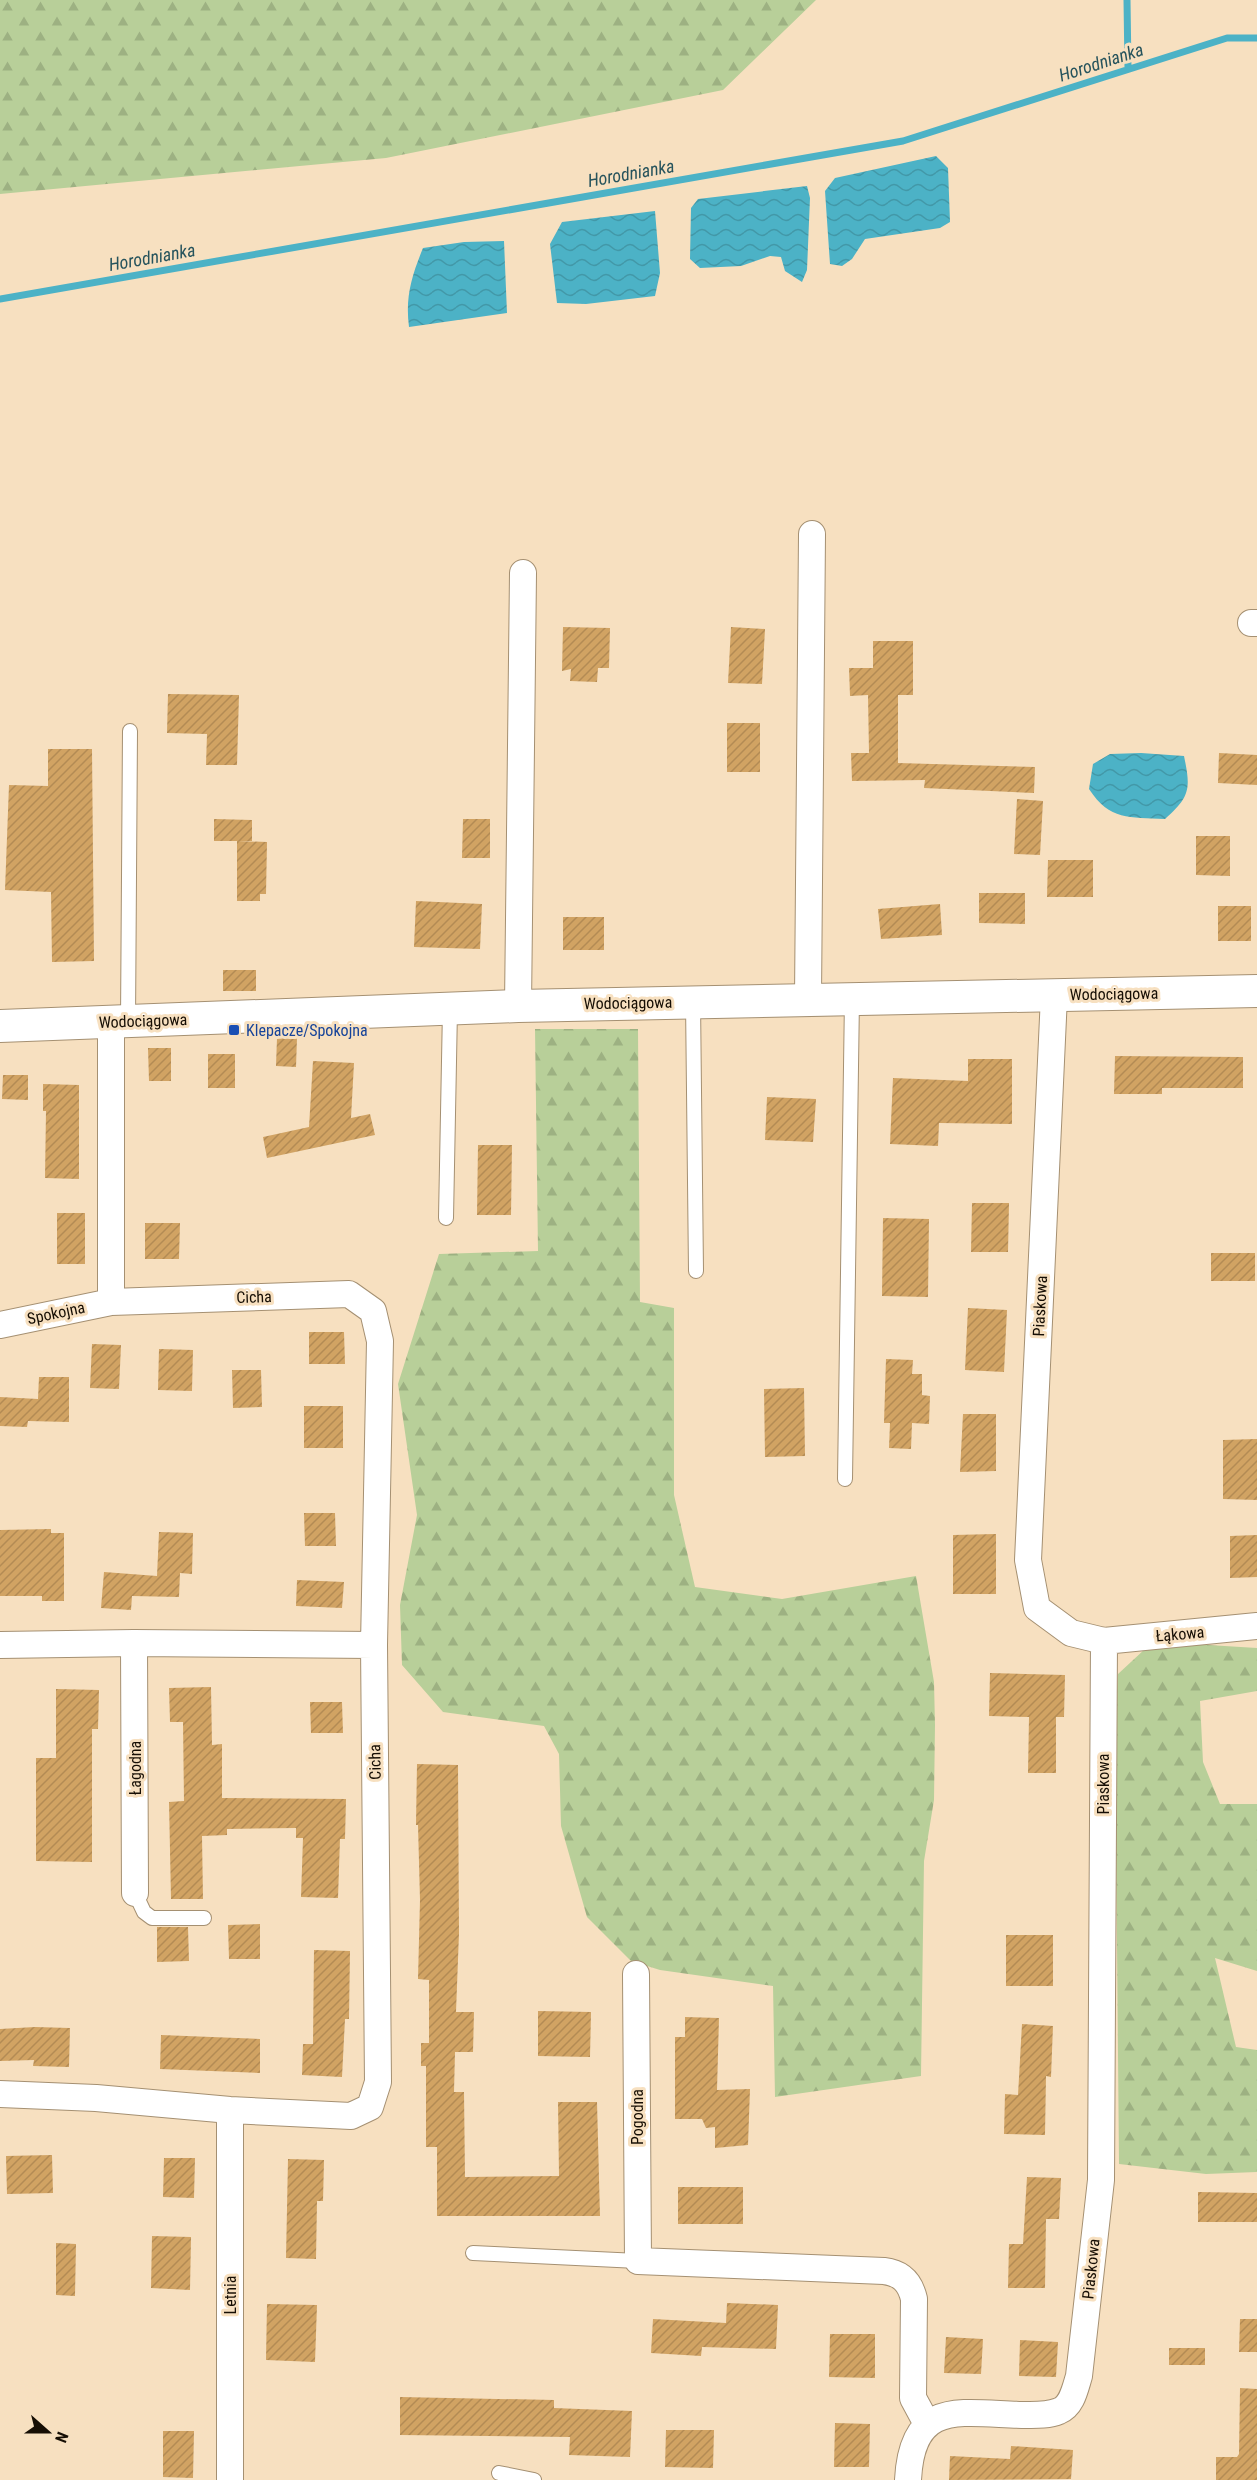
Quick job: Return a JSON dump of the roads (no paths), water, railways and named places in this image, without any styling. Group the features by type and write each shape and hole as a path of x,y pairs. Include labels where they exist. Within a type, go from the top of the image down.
{"street":[{"path":"808,998 812,534"},
{"path":"518,1006 524,573"},
{"name":"Wodociągowa","path":"0,1026 693,1001 1257,991"},
{"name":"Piaskowa","path":"927,2424 935,2418 959,2413 1040,2415 1060,2411 1073,2398 1079,2376 1101,2180 1104,1641 1071,1633 1037,1608 1028,1560 1054,996"},
{"path":"111,1302 120,1022"},
{"name":"Cicha","path":"0,2094 96,2098 230,2110 351,2116 370,2107 378,2082 374,1645 380,1341 373,1311 350,1294 111,1302"},
{"name":"Spokojna","path":"0,1324 111,1302"},
{"name":"Łąkowa","path":"1104,1641 1257,1626"},
{"path":"0,1646 134,1643 374,1645"},
{"name":"Łagodna","path":"134,1643 135,1893"},
{"name":"Pogodna","path":"636,1974 638,2261"},
{"name":"Letnia","path":"230,2110 230,2480"},
{"path":"638,2261 884,2271 901,2276 912,2290 914,2299 913,2398 927,2424 920,2430 909,2456 908,2480"}],"lane":[{"path":"120,1022 130,730"},
{"path":"845,1479 852,998"},
{"path":"693,1001 696,1271"},
{"path":"446,1218 450,1009"},
{"path":"135,1893 144,1912 152,1918 204,1918"},
{"path":"473,2253 638,2261"},
{"path":"499,2473 534,2480"}],"water":[{"path":"936,156 948,168 950,222 940,228 865,239 852,259 842,266 830,264 825,191 835,178"},
{"path":"807,186 810,198 807,270 802,282 785,271 781,257 770,256 741,266 700,268 690,259 691,208 698,199"},
{"path":"655,211 660,273 655,296 586,304 557,303 550,244 562,222"},
{"path":"504,241 507,313 409,327 410,286 423,248 464,242"},
{"path":"1141,753 1184,756 1188,777 1187,792 1180,805 1165,819 1131,817 1113,812 1105,807 1089,789 1093,764 1110,754"}],"waterway":[{"path":"1127,0 1128,69"},
{"name":"Horodnianka","path":"0,299 903,141 1227,38 1257,38"}],"place":[{"name":"Klepacze/Spokojna","path":"234,1030"}]}
